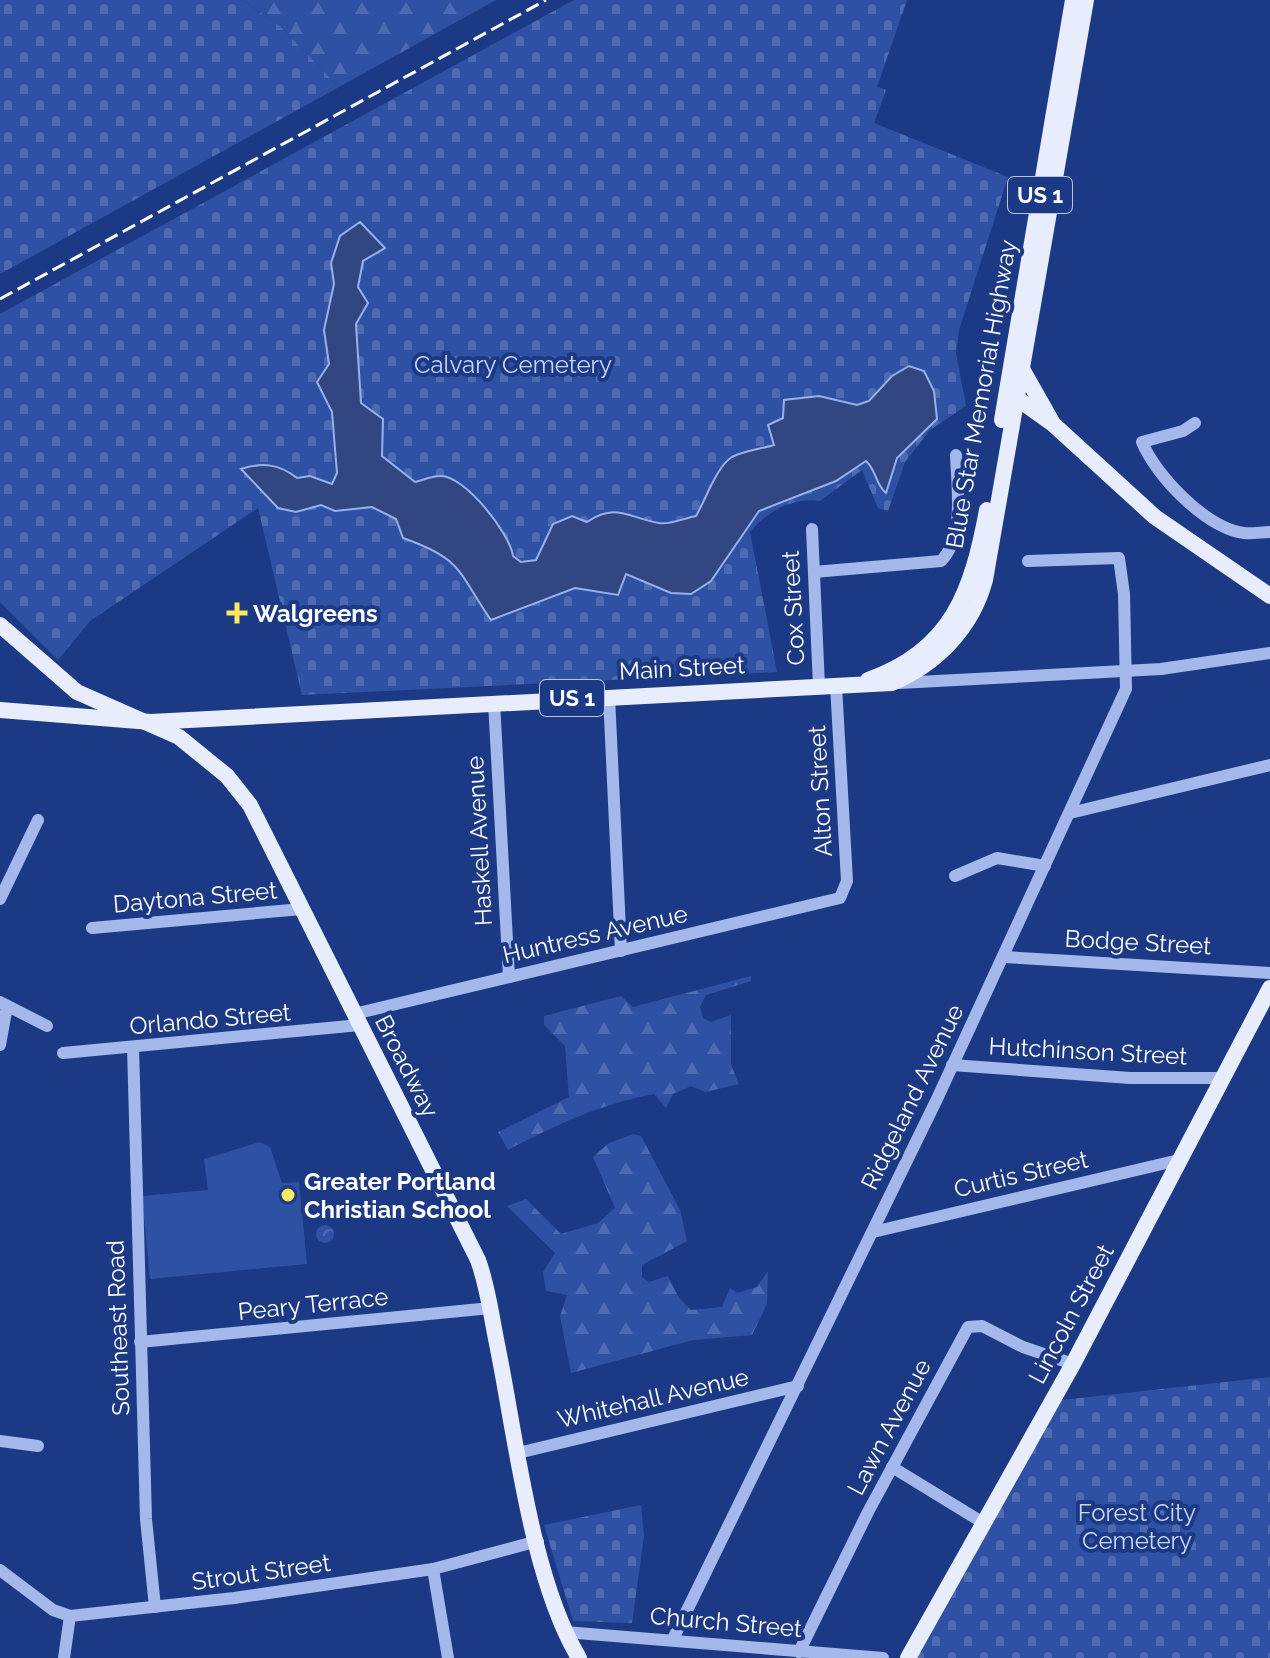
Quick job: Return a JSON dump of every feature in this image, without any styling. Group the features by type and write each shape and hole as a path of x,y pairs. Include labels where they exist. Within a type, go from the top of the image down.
{"main road":[{"name":"Blue Star Memorial Highway","path":"892,683 936,657 960,630 978,601 988,565 1073,0"},
{"name":"Blue Star Memorial Highway","path":"834,686 906,663 929,645 955,615 969,586 1012,395 1022,369 1086,0"},
{"path":"1022,369 1053,424"},
{"path":"1012,395 1053,424 1155,517 1270,596"},
{"name":"Broadway","path":"2,633 77,692 151,722 193,747 236,786 255,815 478,1260 491,1308 538,1541 565,1632 579,1658"},
{"name":"Main Street","path":"0,710 151,722 892,683"},
{"name":"Lincoln Street","path":"908,1658 1073,1364 1179,1160 1268,999"}],"street":[{"path":"1195,423 1183,431 1142,442 1152,463 1180,494 1218,521 1243,533 1270,532"},
{"path":"814,572 914,566 941,561 949,553 956,516 956,455"},
{"name":"Cox Street","path":"812,529 814,572 834,686"},
{"name":"Ridgeland Avenue","path":"673,1639 873,1232 1004,957 1126,689 1128,671 1119,558 1028,561"},
{"name":"Main Street","path":"892,683 1128,671 1270,653"},
{"name":"Alton Street","path":"834,686 847,881 843,894"},
{"path":"609,696 621,951"},
{"name":"Haskell Avenue","path":"494,702 509,977"},
{"path":"1070,813 1270,765"},
{"path":"0,899 38,820"},
{"path":"955,876 997,858 1045,866"},
{"name":"Huntress Avenue","path":"357,1020 509,977 833,902 843,894"},
{"name":"Daytona Street","path":"92,928 302,909"},
{"name":"Bodge Street","path":"1004,957 1270,973"},
{"path":"0,1045 4,1004 47,1026"},
{"name":"Orlando Street","path":"63,1053 357,1020"},
{"name":"Southeast Road","path":"133,1047 140,1342 149,1566 155,1607"},
{"name":"Hutchinson Street","path":"952,1065 1130,1078 1223,1078"},
{"name":"Curtis Street","path":"873,1232 1179,1160"},
{"name":"Peary Terrace","path":"140,1342 491,1308"},
{"name":"Lawn Avenue","path":"799,1652 817,1610 968,1327 991,1329 1023,1347 1073,1364"},
{"name":"Whitehall Avenue","path":"518,1453 798,1386"},
{"path":"0,1441 38,1446"},
{"path":"892,1467 982,1522"},
{"name":"Strout Street","path":"70,1616 433,1569 538,1541"},
{"path":"433,1569 448,1658"},
{"path":"0,1570 53,1610 70,1616 64,1658"},
{"name":"Church Street","path":"565,1632 673,1639 730,1652 799,1652 883,1658"}],"green space":[{"path":"0,0 242,0 281,27 339,87 0,274"},
{"path":"242,0 496,0 339,87 281,27"},
{"name":"Calvary Cemetery","path":"574,0 907,0 877,87 886,90 874,123 1008,177 959,330 956,353 966,406 930,430 905,462 888,511 878,508 862,470 820,501 790,504 764,518 750,532 777,672 302,695 258,508 90,621 58,660 0,602 0,314"},
{"path":"751,976 751,981 706,995 700,1007 703,1018 711,1022 731,1015 731,1065 739,1084 705,1092 691,1086 673,1094 666,1108 654,1094 615,1103 561,1124 508,1150 498,1132 569,1097 565,1046 544,1025 544,1016 621,996 633,1007"},
{"path":"633,1134 641,1136 680,1210 687,1241 642,1265 642,1277 649,1282 668,1276 679,1298 691,1310 722,1307 730,1288 737,1293 757,1287 768,1271 767,1304 752,1335 693,1340 571,1373 560,1316 567,1295 546,1291 543,1272 555,1253 507,1206 526,1199 561,1234 598,1223 615,1208 593,1157 609,1143"},
{"path":"260,1142 270,1147 282,1183 299,1182 307,1264 150,1279 142,1196 208,1190 204,1159"},
{"path":"321,1225 329,1225 334,1234 332,1241 321,1243 316,1238 316,1230"},
{"name":"Forest City Cemetery","path":"1270,1377 1270,1658 908,1658 1053,1401"},
{"path":"641,1505 644,1536 632,1623 573,1621 544,1525"}],"shaded area":[{"path":"360,222 385,248 363,261 358,287 368,303 356,324 361,403 383,419 382,456 415,482 440,476 462,485 485,507 504,534 513,556 521,562 536,560 553,524 572,516 587,522 615,512 663,523 696,516 727,461 741,453 774,445 768,425 783,418 784,400 819,396 857,405 869,401 892,376 909,366 924,371 934,391 937,419 897,458 886,493 866,461 836,481 759,511 711,581 691,594 671,593 626,574 618,595 575,588 491,620 458,569 438,553 403,538 396,519 372,507 335,511 321,505 296,512 278,508 241,469 256,465 270,466 297,478 310,476 332,484 337,473 332,412 317,382 329,364 324,330 334,284 331,263 340,236"}],"railway":[{"path":"0,299 546,0"}],"place":[{"name":"Walgreens","path":"237,613"},
{"name":"Greater Portland Christian School","path":"288,1195"}]}
